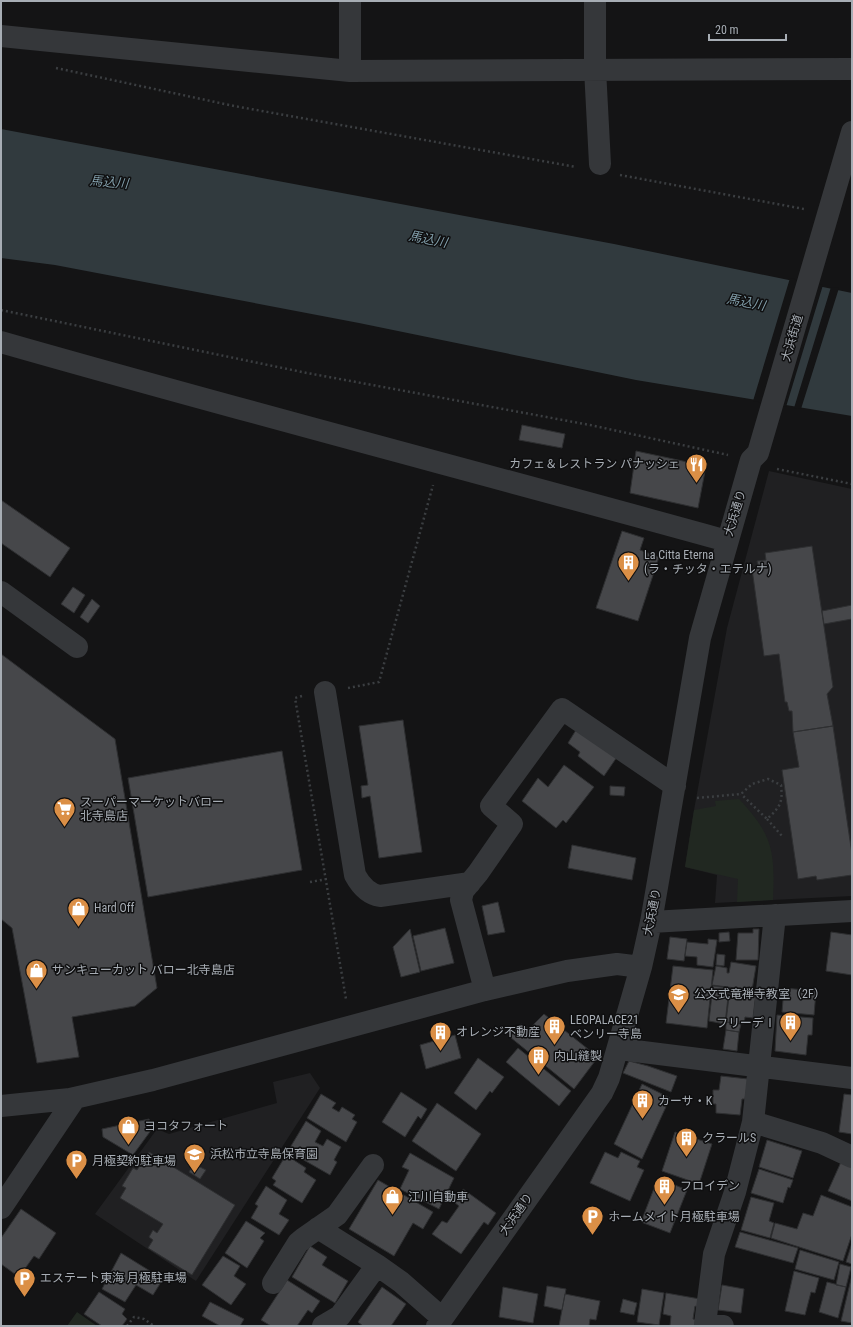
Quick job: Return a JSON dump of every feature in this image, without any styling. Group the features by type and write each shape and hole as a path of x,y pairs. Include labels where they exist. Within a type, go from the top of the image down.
{"street":[{"path":"350,1 350,71"},
{"path":"595,1 595,69 608,169"},
{"path":"1,36 350,71 852,69"},
{"path":"827,218 852,132"},
{"name":"大浜街道","path":"755,456 827,218"},
{"path":"1,342 247,412 439,462 727,541"},
{"name":"大浜通り","path":"440,1322 602,1093 618,1049 641,967 651,922 700,638 727,541 755,456"},
{"path":"1,592 77,647"},
{"path":"326,692 355,875 359,883 372,894 380,896 470,883"},
{"path":"486,990 461,900 463,892 512,824 492,806 562,709 675,786"},
{"path":"651,922 852,911"},
{"path":"711,1325 714,1254 735,1192 753,1122 775,915"},
{"path":"1,1106 75,1098 209,1066 486,990 567,971 617,964 641,967"},
{"path":"618,1049 852,1078"},
{"path":"1,1208 75,1098"},
{"path":"753,1122 822,1143 852,1157"},
{"path":"272,1283 298,1243 340,1212 373,1164"},
{"path":"318,1228 401,1282 440,1322"},
{"path":"323,1326 334,1322 340,1316 377,1265"}],"path":[{"path":"51,67 234,106 578,167"},
{"path":"608,169 827,218"},
{"path":"1,310 276,367 755,456 775,468 852,484"},
{"path":"346,999 327,879 295,698 379,682 439,462"},
{"path":"693,799 741,794 752,784 768,779 781,785 783,799 778,809 767,819"},
{"path":"741,794 782,836"},
{"path":"310,882 327,879"},
{"path":"127,1326 134,1317 140,1317 154,1326"}],"shaded area":[{"path":"769,471 852,489 852,896 715,903 717,875 685,867 727,628"},
{"path":"739,799 759,823 770,845 774,883 773,900 737,902 738,879 685,867 694,810 716,806 715,801"},
{"name":"浜松市立寺島保育園","path":"310,1073 320,1088 196,1281 95,1214 157,1129 169,1134 277,1103 273,1082"},
{"path":"77,1312 97,1326 67,1326"}],"water":[{"name":"馬込川","path":"1,129 614,244 852,293 852,416 636,380 359,323 55,265 1,258"}],"pier":[{"path":"790,278 823,285 786,407 753,401"},
{"path":"831,287 839,288 801,409 794,408"}],"building":[{"path":"522,425 565,434 562,448 519,440"},
{"path":"636,451 706,466 698,508 630,493"},
{"path":"1,500 70,548 50,577 1,543"},
{"name":"La Citta Eterna (ラ・チッタ・エテルナ)","path":"622,531 644,538 640,550 659,557 638,621 596,608"},
{"path":"812,546 833,687 827,694 833,726 793,732 792,711 789,711 787,702 785,702 779,654 764,656 752,569 759,568 757,561 766,560 765,553"},
{"path":"73,587 85,595 74,613 61,604"},
{"path":"92,599 100,606 88,623 80,617"},
{"path":"852,605 852,619 824,624 822,611"},
{"name":"スーパーマーケットバロー 北寺島店","path":"1,654 115,739 157,988 135,1006 72,1017 79,1057 37,1063 12,928 1,919"},
{"path":"403,720 422,852 379,858 370,796 362,798 361,786 368,785 359,726"},
{"path":"833,726 852,854 852,875 817,880 816,876 798,879 782,770 799,767 793,732"},
{"path":"576,730 617,757 604,776 578,756 580,752 568,743"},
{"path":"282,751 302,870 148,897 128,778"},
{"path":"564,765 594,787 566,823 563,820 556,828 522,801 538,778 548,787"},
{"path":"610,786 625,787 624,796 610,795"},
{"path":"572,845 636,858 632,880 568,868"},
{"path":"498,902 505,932 488,935 482,906"},
{"path":"445,928 454,963 421,971 413,936"},
{"path":"410,929 420,972 401,977 393,947"},
{"path":"753,929 759,929 758,960 736,960 738,933 753,933"},
{"path":"729,932 730,941 719,942 719,933"},
{"path":"831,932 852,935 852,975 826,971"},
{"path":"670,937 687,939 684,961 667,959"},
{"path":"708,939 717,940 713,967 697,965 697,957 685,956 687,942 708,944"},
{"path":"717,954 725,955 724,966 716,965"},
{"path":"731,962 756,966 752,990 712,985 716,966 727,968 727,973 729,973"},
{"path":"673,966 713,970 707,1028 666,1023"},
{"path":"713,986 729,988 725,1024 709,1021"},
{"path":"730,988 756,992 753,1018 745,1017 744,1024 726,1022"},
{"path":"784,988 816,991 814,1015 782,1012"},
{"name":"LEOPALACE21 ベンリー寺島","path":"544,1014 598,1057 574,1089 510,1037 521,1024 529,1029"},
{"name":"フリーデⅠ","path":"777,1015 813,1018 812,1035 808,1035 806,1055 775,1051"},
{"path":"726,1022 741,1024 739,1032 726,1030"},
{"path":"726,1030 739,1032 737,1051 723,1049"},
{"name":"オレンジ不動産","path":"455,1035 461,1058 426,1069 420,1045"},
{"name":"内山縫製","path":"518,1048 571,1091 559,1106 506,1062"},
{"path":"478,1058 504,1077 492,1093 490,1091 476,1110 454,1093"},
{"path":"629,1061 677,1076 671,1092 623,1073"},
{"path":"721,1076 748,1079 745,1099 742,1099 740,1115 716,1113 716,1104 713,1104 713,1090 719,1090"},
{"name":"カーサ・K","path":"642,1084 670,1098 642,1159 614,1144"},
{"path":"401,1092 427,1109 421,1119 418,1116 405,1137 382,1122"},
{"path":"321,1094 336,1103 332,1108 339,1112 342,1107 355,1115 352,1119 357,1122 346,1142 307,1118"},
{"path":"844,1094 852,1095 852,1134 839,1132"},
{"path":"437,1103 481,1134 456,1171 412,1141"},
{"name":"ヨコタフォート","path":"149,1119 152,1129 133,1155 103,1137 102,1129"},
{"path":"306,1121 321,1131 315,1142 323,1146 327,1139 341,1147 334,1160 337,1162 330,1175 288,1151"},
{"name":"クラールS","path":"675,1132 712,1144 699,1184 662,1171"},
{"path":"767,1140 802,1151 793,1178 759,1167"},
{"path":"149,1152 235,1205 192,1275 148,1248 153,1240 149,1237 153,1230 157,1233 163,1224 120,1198 126,1188 122,1186 133,1168 137,1170"},
{"path":"605,1152 618,1158 621,1152 640,1161 637,1167 644,1170 630,1201 590,1183"},
{"path":"410,1153 454,1178 439,1209 400,1189 409,1170 402,1167"},
{"path":"286,1155 306,1168 304,1172 316,1180 302,1203 273,1185 276,1181 272,1178"},
{"path":"841,1162 852,1167 852,1201 828,1191"},
{"path":"194,1164 206,1170 200,1179 189,1172"},
{"path":"759,1169 793,1180 790,1188 788,1187 783,1203 751,1193"},
{"name":"フロイデン","path":"658,1178 687,1190 670,1233 641,1222"},
{"name":"江川自動車","path":"378,1180 433,1212 423,1229 413,1223 394,1256 349,1229"},
{"path":"266,1186 287,1200 279,1214 289,1220 279,1235 251,1218 258,1206 255,1204"},
{"path":"463,1189 496,1213 488,1225 484,1222 461,1254 432,1234 442,1221 447,1223 459,1206 454,1202"},
{"path":"821,1195 852,1207 852,1234 843,1261 771,1238 775,1223 797,1229 803,1213 813,1216"},
{"path":"751,1197 774,1203 769,1221 774,1223 770,1238 741,1230"},
{"path":"21,1209 56,1233 39,1259 34,1256 19,1277 1,1264 1,1238"},
{"path":"246,1221 265,1233 260,1238 264,1241 247,1268 225,1253"},
{"path":"740,1232 798,1248 793,1263 735,1247"},
{"path":"852,1243 852,1264 846,1262"},
{"path":"310,1246 327,1257 322,1265 348,1281 335,1303 292,1277"},
{"path":"800,1250 839,1262 834,1280 795,1269"},
{"path":"121,1253 163,1279 153,1295 136,1285 125,1302 102,1289"},
{"path":"223,1256 240,1266 234,1276 246,1284 231,1305 202,1285"},
{"path":"840,1264 851,1267 846,1287 836,1285"},
{"path":"794,1271 819,1278 815,1293 811,1292 805,1315 785,1311"},
{"path":"852,1275 852,1323 841,1321"},
{"path":"287,1280 320,1301 312,1313 308,1310 297,1326 271,1326 261,1320"},
{"path":"827,1282 846,1287 838,1318 819,1312"},
{"path":"722,1285 744,1289 741,1313 718,1310"},
{"path":"547,1286 566,1289 562,1310 544,1306"},
{"path":"382,1287 406,1304 391,1326 363,1326 358,1322"},
{"path":"503,1287 538,1294 533,1323 499,1317"},
{"path":"642,1289 664,1293 659,1325 637,1322"},
{"path":"99,1292 125,1309 122,1314 127,1319 122,1326 102,1326 84,1314"},
{"path":"666,1293 700,1299 698,1307 695,1306 693,1319 697,1320 696,1326 670,1326 671,1316 663,1314"},
{"path":"565,1294 600,1301 596,1320 590,1319 589,1326 559,1326"},
{"path":"623,1299 637,1303 634,1315 620,1312"},
{"path":"210,1302 244,1319 240,1326 220,1326 202,1316"}],"place":[{"name":"カフェ＆レストラン パナッシェ","path":"696,484"},
{"name":"La Citta Eterna (ラ・チッタ・エテルナ)","path":"628,582"},
{"name":"スーパーマーケットバロー 北寺島店","path":"65,828"},
{"name":"Hard Off","path":"79,928"},
{"name":"サンキューカット バロー北寺島店","path":"37,990"},
{"name":"公文式竜禅寺教室（2F）","path":"679,1014"},
{"name":"フリーデⅠ","path":"791,1042"},
{"name":"LEOPALACE21 ベンリー寺島","path":"554,1046"},
{"name":"オレンジ不動産","path":"440,1052"},
{"name":"内山縫製","path":"538,1076"},
{"name":"カーサ・K","path":"642,1120"},
{"name":"ヨコタフォート","path":"129,1146"},
{"name":"クラールS","path":"687,1158"},
{"name":"浜松市立寺島保育園","path":"194,1174"},
{"name":"月極契約駐車場","path":"77,1180"},
{"name":"フロイデン","path":"664,1206"},
{"name":"江川自動車","path":"393,1216"},
{"name":"ホームメイト月極駐車場","path":"592,1236"},
{"name":"エステート東海 月極駐車場","path":"24,1298"}]}
